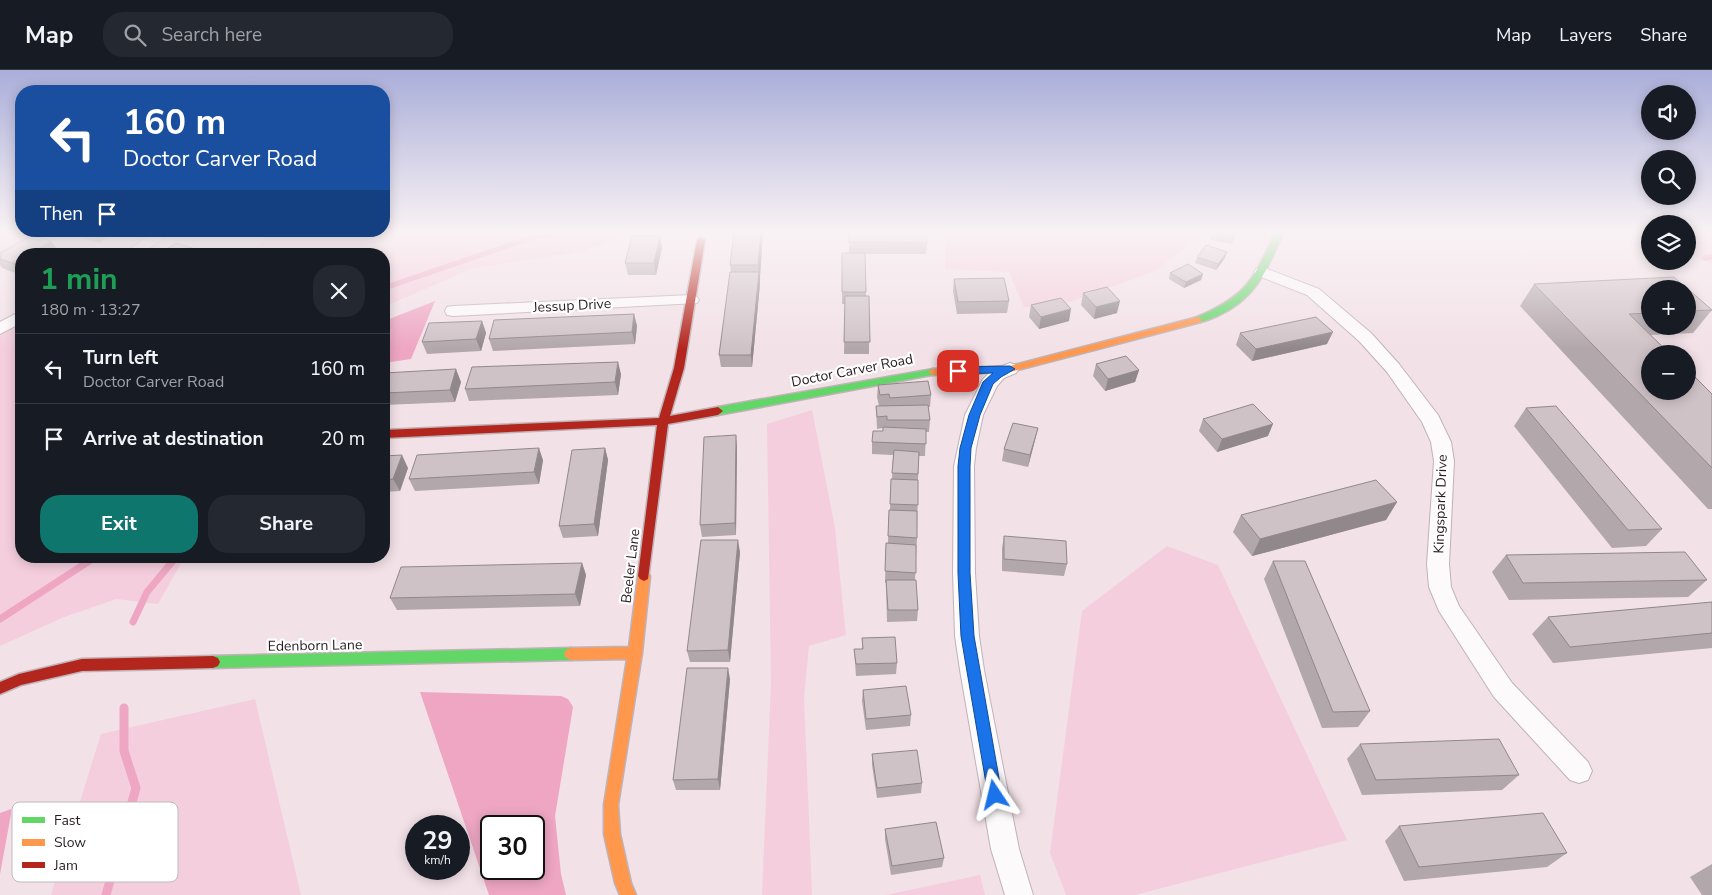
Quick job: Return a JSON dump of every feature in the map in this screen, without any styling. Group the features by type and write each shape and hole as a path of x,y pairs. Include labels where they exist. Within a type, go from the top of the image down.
{"street":[{"name":"Beeler Lane","path":"628,895 623,883 612,834 611,804 635,653 663,421 679,368 696,272"},
{"name":"Doctor Carver Road","path":"390,434 663,421 923,372 1010,369 1119,343 1221,311 1243,296 1262,272"},
{"name":"Kingspark Drive","path":"1262,272 1313,292 1352,325 1393,368 1431,420 1441,442 1444,461 1438,564 1440,587 1450,611 1503,690 1580,771"},
{"name":"Jessup Drive","path":"453,310 691,300"},
{"path":"0,328 15,319"},
{"path":"1010,369 998,374 988,382 974,415 966,448 964,466 964,573 967,636 972,670 1005,849 1019,895"},
{"name":"Edenborn Lane","path":"0,688 19,680 82,665 635,653"}],"shaded area":[{"path":"390,272 465,272 390,304"},
{"path":"998,272 1154,272 1064,304 1024,307 1009,272"},
{"path":"435,301 411,359 390,362 390,319"},
{"path":"15,327 15,563 181,563 158,604 116,599 62,618 0,646 0,336"},
{"path":"812,410 835,528 846,635 809,646 804,697 812,895 762,895 771,683 767,424"},
{"path":"1167,546 1218,565 1347,840 1135,895 1066,895 1050,853 1082,611"},
{"path":"420,692 561,696 568,699 573,707 555,816 561,874 566,895 489,895 484,880 545,880 545,815 480,815 480,869 470,839 470,815 462,815"},
{"path":"255,699 301,895 51,895 55,882 178,882 178,802 80,802 101,734"},
{"path":"11,809 11,814 0,874 0,813"},
{"path":"980,875 985,895 886,895"}],"building":[{"path":"730,272 759,272 751,355 719,355"},
{"path":"842,272 865,272 866,292 842,292"},
{"path":"1199,272 1203,274 1186,282 1170,273"},
{"path":"1674,277 1677,280 1641,280 1641,313 1629,314 1641,326 1641,335 1651,335 1661,345 1641,345 1641,395 1534,284"},
{"path":"1004,278 1009,301 958,302 954,279"},
{"path":"1107,287 1120,301 1096,307 1083,293"},
{"path":"845,296 869,296 870,342 844,342"},
{"path":"1696,296 1712,310 1696,311"},
{"path":"1061,298 1071,309 1041,317 1031,305"},
{"path":"634,314 632,332 489,339 494,320"},
{"path":"1316,317 1333,332 1256,349 1240,333"},
{"path":"482,321 476,339 422,342 429,323"},
{"path":"1126,356 1139,370 1108,379 1096,364"},
{"path":"618,362 615,382 465,389 472,367"},
{"path":"456,369 450,390 390,393 390,373"},
{"path":"1696,378 1712,394 1712,468 1646,400 1696,400"},
{"path":"928,381 931,395 890,398 889,394 880,395 878,385"},
{"path":"1253,404 1273,424 1222,439 1203,419"},
{"path":"928,405 930,420 887,420 887,416 877,417 876,406"},
{"path":"1556,406 1662,529 1628,530 1526,408"},
{"path":"1013,423 1038,428 1030,455 1004,449"},
{"path":"883,427 926,429 926,444 872,442 873,431 883,431"},
{"path":"736,435 735,523 700,525 704,437"},
{"path":"539,448 534,472 409,479 417,455"},
{"path":"605,448 594,524 559,526 572,450"},
{"path":"894,450 919,452 918,474 892,473"},
{"path":"402,455 393,479 390,479 390,456"},
{"path":"891,479 918,480 918,505 890,504"},
{"path":"1376,480 1397,502 1260,539 1241,515"},
{"path":"889,510 917,511 917,538 888,536"},
{"path":"1004,536 1066,541 1067,564 1004,559"},
{"path":"701,540 738,540 728,650 687,651"},
{"path":"886,543 916,545 916,573 885,571"},
{"path":"1685,552 1707,580 1523,583 1506,555"},
{"path":"1273,561 1305,561 1370,711 1333,712"},
{"path":"582,563 575,594 390,598 401,567"},
{"path":"886,580 916,580 918,610 888,610"},
{"path":"1712,602 1712,633 1570,647 1548,617"},
{"path":"895,637 897,663 856,664 854,649 863,649 862,638"},
{"path":"687,668 728,668 718,779 673,780"},
{"path":"906,686 911,715 866,719 863,690"},
{"path":"1499,739 1519,775 1376,780 1360,744"},
{"path":"917,750 922,783 877,788 872,754"},
{"path":"1543,813 1567,853 1419,867 1399,826"},
{"path":"936,822 944,858 892,866 885,829"}],"waterway":[{"path":"390,286 432,272"},
{"path":"0,619 86,563"},
{"path":"133,622 147,592 171,563"},
{"path":"124,708 124,751 136,788 132,802"},
{"path":"106,895 110,882"}],"traffic: fast":[{"path":"1198,320 1231,305 1242,297 1261,272"},
{"path":"718,411 933,372"},
{"path":"213,662 571,654"}],"traffic: slow":[{"path":"933,372 1010,369 1198,320"},
{"path":"628,895 623,883 612,834 611,805 635,653 644,576"},
{"path":"571,654 635,653"}],"traffic: jam":[{"path":"644,576 663,421 679,368 696,272"},
{"path":"390,434 663,421 718,411"},
{"path":"0,688 19,680 82,665 213,662"}],"route":[{"path":"958,371 1010,369 998,374 988,382 974,415 966,448 964,466 964,573 967,636 995,795"}]}
